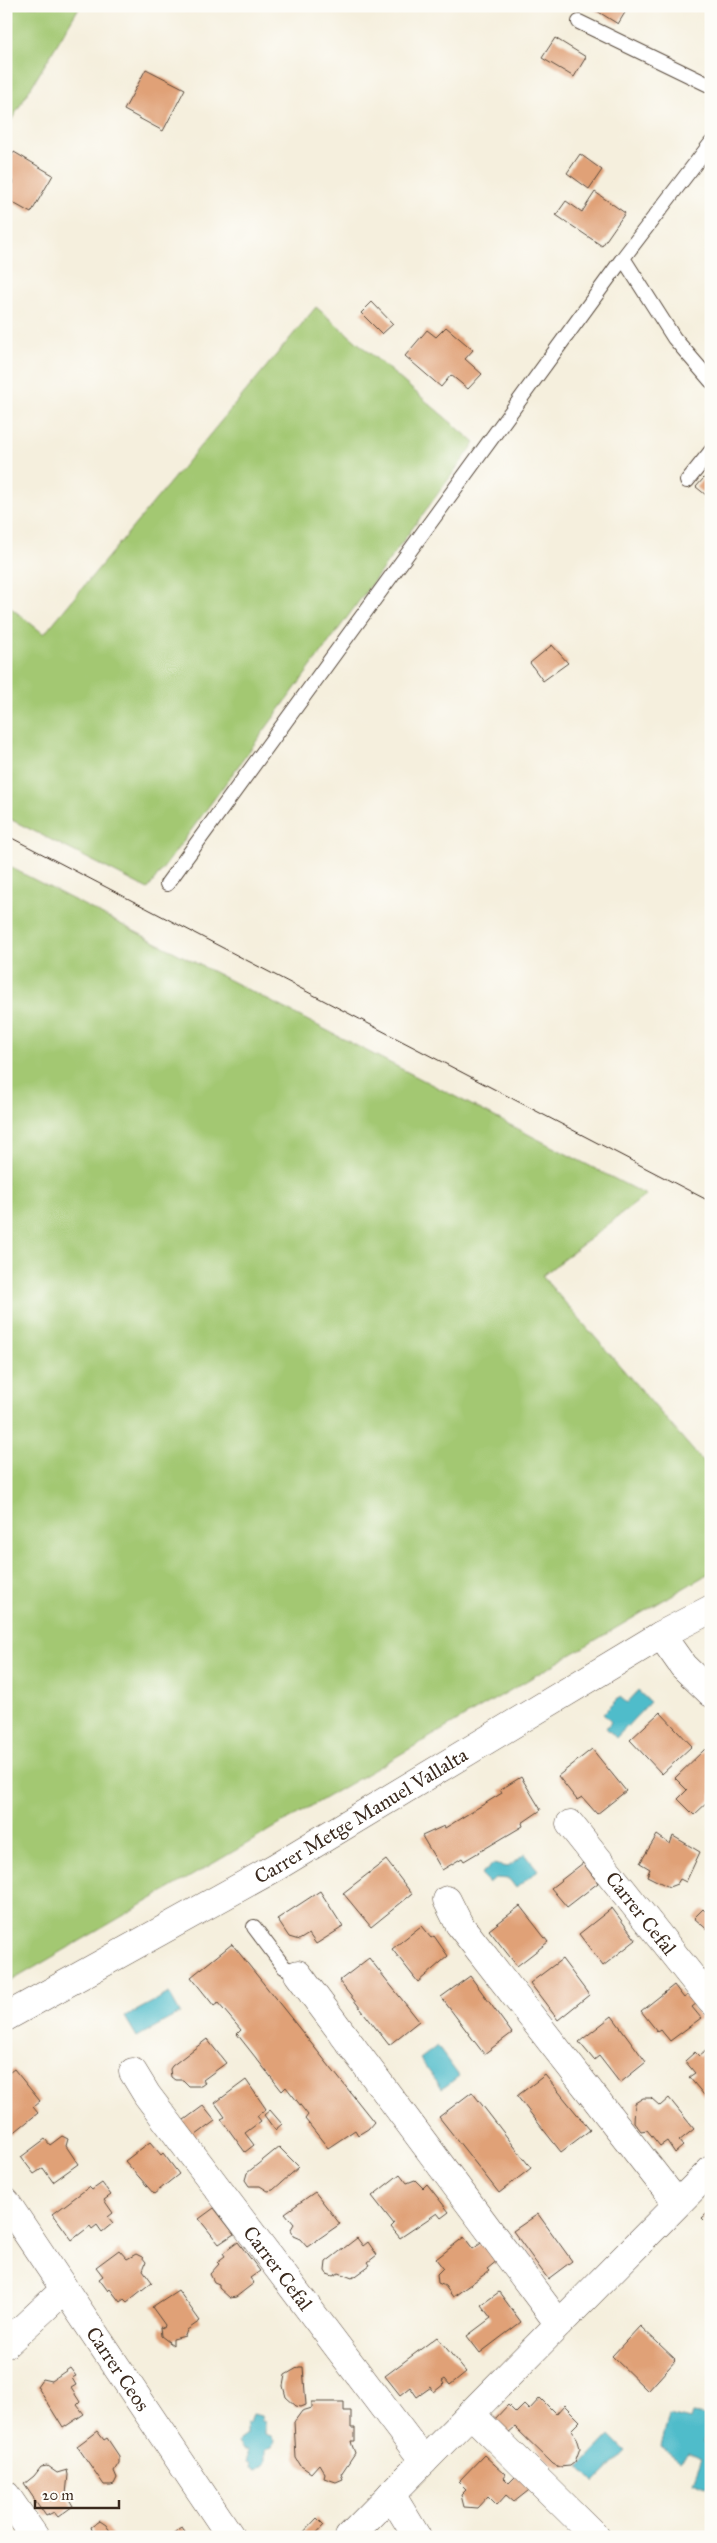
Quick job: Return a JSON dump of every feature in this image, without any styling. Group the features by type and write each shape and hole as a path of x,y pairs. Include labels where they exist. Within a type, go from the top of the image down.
{"street":[{"name":"Carrer Metge Manuel Vallalta","path":"6,2017 276,1867 661,1635 711,1609"},
{"path":"661,1635 683,1666 711,1693"},
{"name":"Carrer Cefal","path":"570,1824 711,2001"},
{"path":"447,1900 459,1924 677,2203"},
{"path":"298,1974 559,2324"},
{"name":"Carrer Cefal","path":"133,2072 159,2111 424,2461"},
{"path":"349,2537 711,2170"},
{"name":"Carrer Ceos","path":"6,2202 230,2537"},
{"path":"6,2344 64,2290"},
{"path":"472,2414 596,2537"},
{"path":"391,2494 417,2537"},
{"path":"6,2495 35,2537"}],"lane":[{"path":"579,22 711,86"},
{"path":"167,884 623,258 711,143"},
{"path":"623,258 674,338 711,381"},
{"path":"687,481 711,451"},
{"path":"254,1926 284,1967 298,1974"}],"green space":[{"path":"6,6 80,6 6,129"},
{"path":"316,307 475,443 148,889 6,817 6,604 44,634"},
{"path":"6,865 646,1195 542,1276 711,1471 711,1572 6,1984"}],"water":[{"path":"638,1691 650,1702 616,1738 606,1728 611,1722 603,1714 620,1697 627,1703"},
{"path":"525,1854 538,1870 516,1888 509,1879 495,1878 489,1883 481,1875 493,1864 508,1867"},
{"path":"169,1993 180,2013 137,2037 125,2017"},
{"path":"437,2046 459,2076 442,2089 420,2059"},
{"path":"252,2414 261,2416 262,2421 265,2422 265,2434 271,2436 274,2441 272,2447 266,2449 266,2462 257,2470 251,2468 250,2463 247,2462 247,2450 243,2450 238,2443 246,2435 246,2422 249,2423"},
{"path":"692,2414 706,2416 703,2443 711,2447 711,2489 693,2482 702,2458 688,2452 680,2461 661,2447 669,2415 690,2420"},
{"path":"610,2435 626,2451 595,2483 579,2467"}],"building":[{"path":"589,6 629,6 618,24"},
{"path":"555,38 586,57 574,77 542,58"},
{"path":"146,69 185,89 163,131 124,110"},
{"path":"14,152 53,175 31,213 6,199 6,194 13,182 6,178 6,165"},
{"path":"580,154 602,170 589,189 567,173"},
{"path":"595,192 625,213 602,246 556,215 566,201 582,212"},
{"path":"372,302 393,324 382,334 361,313"},
{"path":"446,327 473,350 465,359 482,374 468,389 451,375 441,387 405,356 427,330 436,337"},
{"path":"711,470 711,499 696,487"},
{"path":"552,645 568,663 543,681 530,663"},
{"path":"660,1712 692,1746 662,1774 630,1740"},
{"path":"592,1749 626,1791 597,1814 582,1797 577,1800 558,1776"},
{"path":"705,1749 711,1755 711,1799 694,1815 678,1799 687,1790 675,1778"},
{"path":"521,1777 541,1810 522,1823 523,1826 464,1861 462,1858 442,1870 422,1836 444,1826 445,1828 502,1793 500,1790"},
{"path":"657,1835 670,1844 673,1836 700,1852 686,1882 680,1879 677,1884 669,1887 647,1876 650,1869 640,1863"},
{"path":"386,1860 412,1894 371,1927 343,1893"},
{"path":"583,1863 598,1883 567,1907 551,1888"},
{"path":"320,1891 343,1927 316,1944 309,1934 299,1940 289,1937 277,1919"},
{"path":"520,1906 548,1942 517,1966 489,1930"},
{"path":"612,1908 636,1940 603,1966 579,1934"},
{"path":"703,1909 709,1915 711,1913 711,1933 694,1918"},
{"path":"421,1926 431,1938 434,1936 448,1956 418,1982 392,1949"},
{"path":"232,1944 374,2122 368,2129 358,2135 355,2130 328,2148 305,2119 308,2115 286,2087 282,2091 237,2034 241,2030 218,2003 214,2006 191,1977"},
{"path":"369,1958 419,2021 389,2045 339,1981"},
{"path":"562,1959 589,1995 558,2020 530,1983"},
{"path":"470,1976 512,2033 484,2054 441,1997"},
{"path":"674,1985 684,1998 689,1994 697,2003 692,2007 701,2018 670,2041 660,2029 657,2031 641,2011"},
{"path":"612,2016 646,2062 620,2083 599,2056 594,2060 579,2042"},
{"path":"207,2039 226,2063 203,2080 205,2083 201,2086 189,2086 183,2080 175,2080 171,2077 170,2069 172,2066"},
{"path":"708,2049 711,2052 711,2098 704,2095 689,2077 695,2073 685,2061 695,2052 699,2056"},
{"path":"14,2069 40,2101 33,2107 38,2113 11,2135 6,2129 6,2075"},
{"path":"545,2075 590,2130 561,2152 517,2096"},
{"path":"246,2080 266,2109 257,2116 261,2121 245,2133 254,2145 245,2152 221,2119 225,2117 215,2103"},
{"path":"472,2092 531,2168 499,2193 439,2117"},
{"path":"643,2098 651,2098 660,2106 669,2098 694,2129 679,2141 683,2146 675,2153 667,2141 660,2146 647,2130 641,2131 634,2122 635,2103"},
{"path":"203,2106 215,2121 192,2138 180,2123"},
{"path":"270,2110 282,2124 275,2130 264,2115"},
{"path":"62,2136 68,2139 66,2146 78,2164 53,2182 43,2168 34,2174 21,2157 45,2139 50,2145"},
{"path":"150,2142 161,2155 163,2153 179,2174 154,2194 125,2161"},
{"path":"279,2147 299,2167 273,2190 268,2191 260,2186 249,2186 245,2180 247,2173"},
{"path":"400,2174 407,2183 415,2180 423,2188 427,2184 449,2212 441,2218 437,2213 400,2238 391,2227 394,2224 372,2196"},
{"path":"102,2183 111,2195 104,2200 113,2213 108,2217 113,2223 102,2232 97,2225 92,2229 90,2226 72,2240 53,2214 89,2187 92,2190"},
{"path":"315,2192 340,2224 307,2247 300,2239 293,2236 291,2229 294,2224 285,2213"},
{"path":"214,2208 234,2234 219,2244 199,2219"},
{"path":"711,2210 711,2227 702,2218"},
{"path":"538,2214 572,2261 548,2279 513,2231"},
{"path":"464,2237 473,2249 484,2241 498,2260 487,2269 489,2271 453,2297 445,2286 438,2283 437,2274 443,2268 436,2259"},
{"path":"357,2238 363,2246 368,2242 377,2255 368,2262 370,2265 352,2278 339,2273 333,2276 327,2274 325,2271 326,2262"},
{"path":"238,2242 260,2271 250,2278 254,2283 236,2297 230,2298 219,2288 219,2284 214,2282 210,2274 219,2264 217,2262 225,2256 223,2253"},
{"path":"119,2250 127,2259 136,2254 142,2257 146,2262 143,2270 152,2282 127,2302 124,2299 120,2302 110,2289 108,2291 99,2279 103,2276 96,2267"},
{"path":"178,2290 200,2321 187,2330 185,2336 173,2339 173,2345 161,2336 160,2327 164,2328 165,2325 152,2307"},
{"path":"499,2292 521,2322 480,2353 467,2336 491,2318 481,2305"},
{"path":"640,2326 676,2360 648,2391 612,2356"},
{"path":"437,2337 466,2372 450,2385 445,2379 442,2381 444,2384 434,2392 431,2387 417,2397 410,2387 400,2395 385,2376"},
{"path":"299,2367 303,2367 306,2405 301,2407 296,2406 286,2397 283,2386 285,2375"},
{"path":"70,2368 76,2376 72,2378 76,2385 71,2388 80,2402 77,2405 84,2414 63,2428 37,2386 42,2379 51,2381"},
{"path":"540,2398 556,2414 564,2405 580,2421 571,2430 577,2438 580,2448 575,2462 570,2466 559,2467 553,2464 515,2427 507,2434 494,2420 508,2405 516,2413 524,2405 529,2410"},
{"path":"312,2402 344,2402 344,2411 351,2411 351,2428 355,2428 355,2441 351,2441 355,2453 341,2474 343,2479 336,2482 324,2478 325,2474 319,2464 311,2473 301,2466 296,2458 294,2422 302,2411 312,2408"},
{"path":"97,2431 104,2440 107,2438 119,2456 119,2463 114,2471 117,2478 114,2484 111,2485 104,2485 77,2446"},
{"path":"484,2455 505,2474 503,2477 509,2483 518,2474 533,2487 514,2502 506,2495 497,2505 488,2496 477,2508 464,2507 461,2495 466,2490 458,2482"},
{"path":"47,2466 57,2473 67,2470 66,2494 73,2506 58,2517 54,2512 46,2516 24,2484 41,2467"},
{"path":"317,2518 324,2525 313,2537 299,2537"},
{"path":"100,2521 106,2525 114,2537 89,2537 93,2533 91,2527"},
{"path":"182,2527 189,2537 168,2537"}],"tram line":[{"path":"6,835 711,1202"}]}
